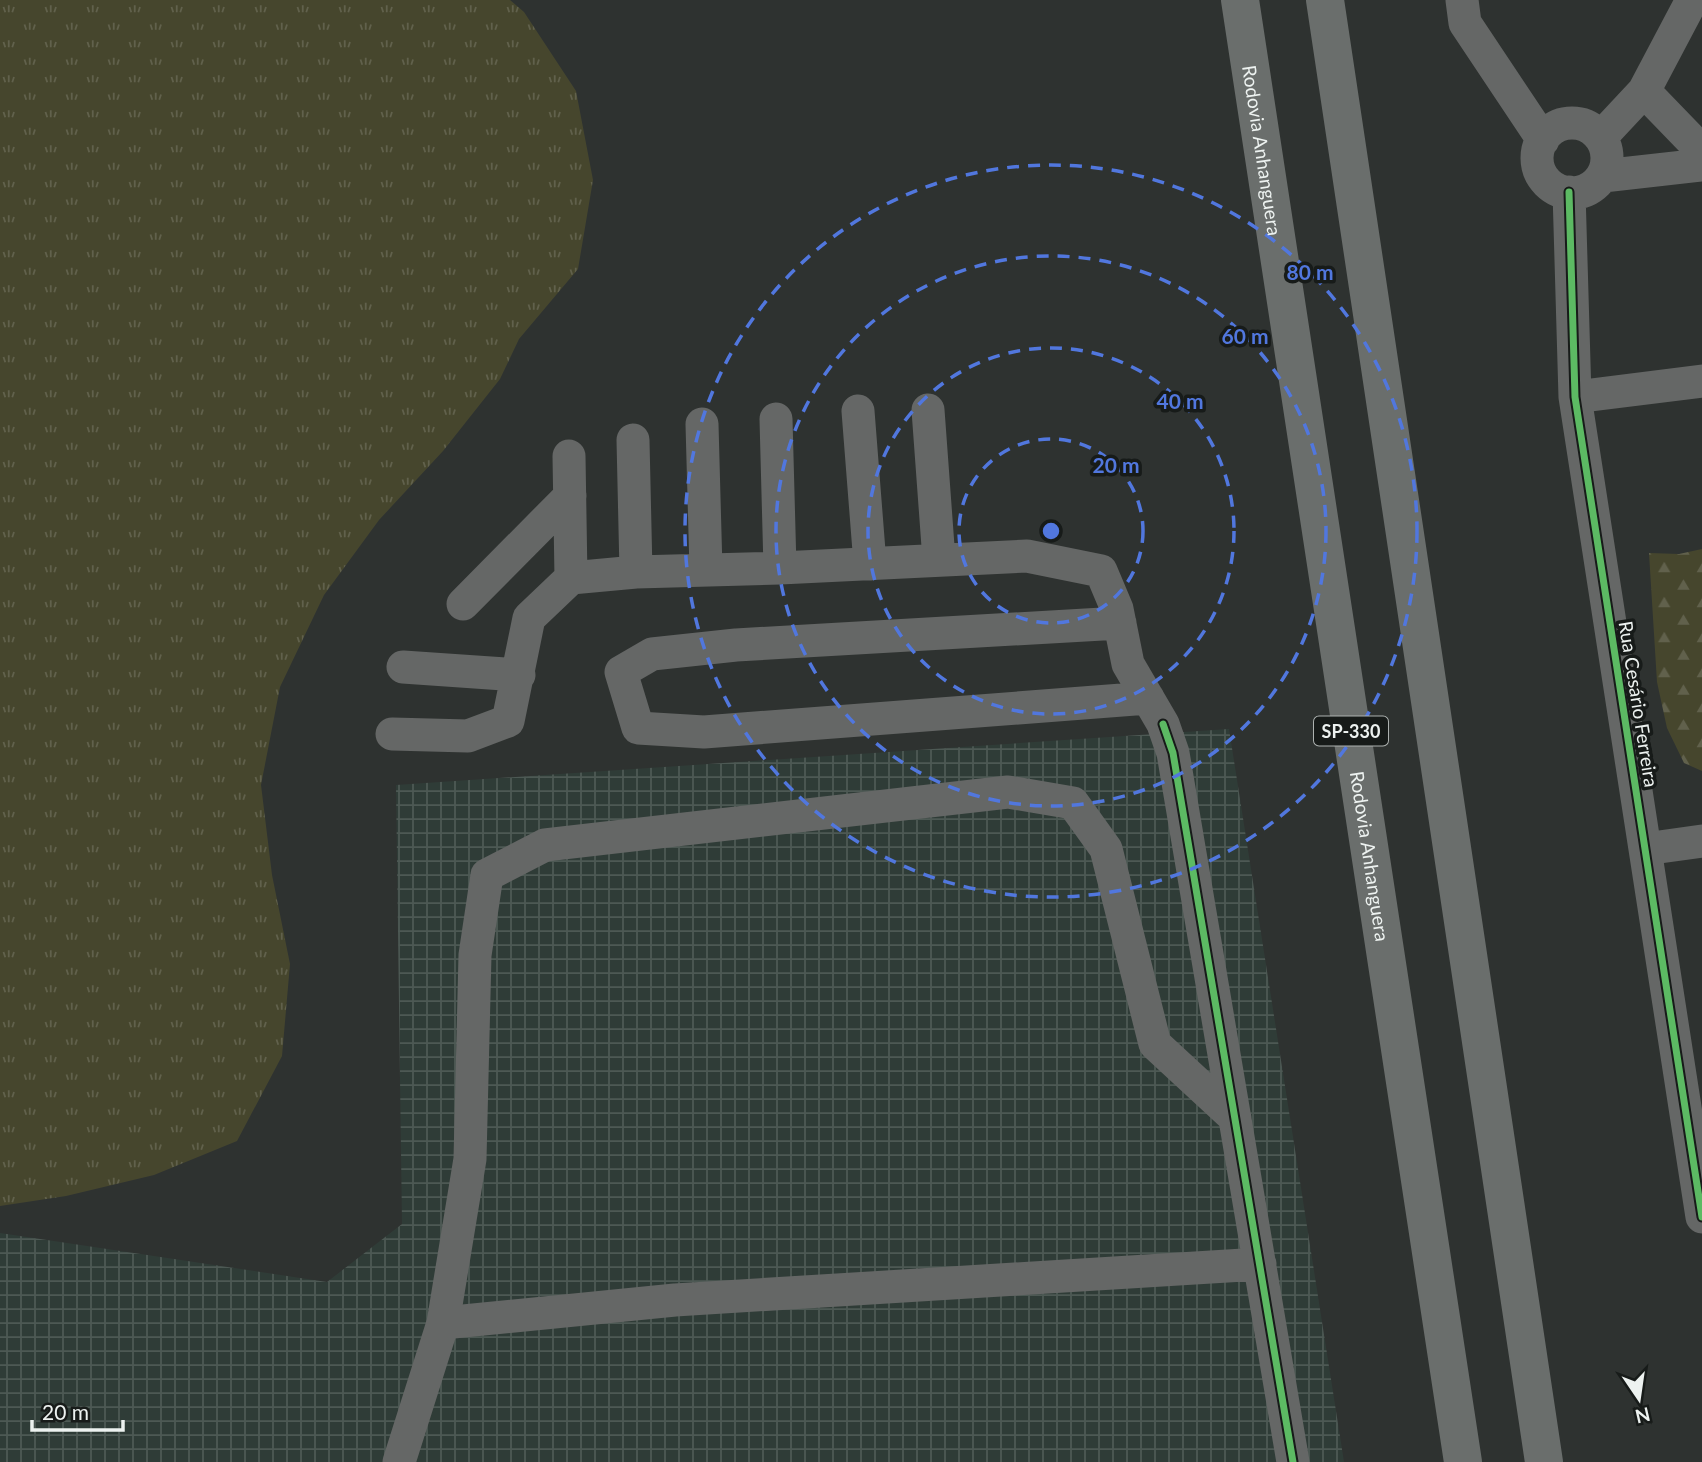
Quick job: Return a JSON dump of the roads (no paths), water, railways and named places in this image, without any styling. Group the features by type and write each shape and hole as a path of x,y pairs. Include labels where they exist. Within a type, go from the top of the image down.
{"highway":[{"name":"Rodovia Anhanguera","path":"1240,0 1463,1462"},
{"path":"1325,0 1544,1462"}],"street":[{"path":"1462,0 1465,23 1542,140"},
{"path":"1601,137 1644,91 1692,0"},
{"path":"1644,91 1702,151"},
{"path":"1578,123 1589,127 1601,137 1608,154 1607,165 1595,185 1585,191 1569,192 1551,186 1543,177 1537,155 1542,140 1556,127 1578,123"},
{"path":"1602,176 1702,165"},
{"name":"Rua Cesário Ferreira","path":"1569,192 1575,397 1702,1217"},
{"path":"1575,397 1702,381"},
{"path":"928,410 939,560"},
{"path":"858,411 870,564"},
{"path":"776,419 780,568"},
{"path":"702,424 706,570"},
{"path":"633,440 636,572"},
{"path":"569,456 571,578"},
{"path":"463,604 570,496"},
{"path":"392,734 468,736 508,721 529,618 571,578 636,572 1027,556 1101,571 1117,609 1128,664 1156,711 1173,753 1293,1462"},
{"path":"1120,623 736,645 652,654 621,672 638,728 704,732 1156,711"},
{"path":"403,667 519,675"},
{"path":"399,1462 443,1323 470,1159 475,955 488,875 545,845 1008,792 1073,803 1106,849 1155,1044 1235,1118"},
{"path":"1645,849 1702,841"},
{"path":"443,1323 675,1300 1260,1264"}]}
